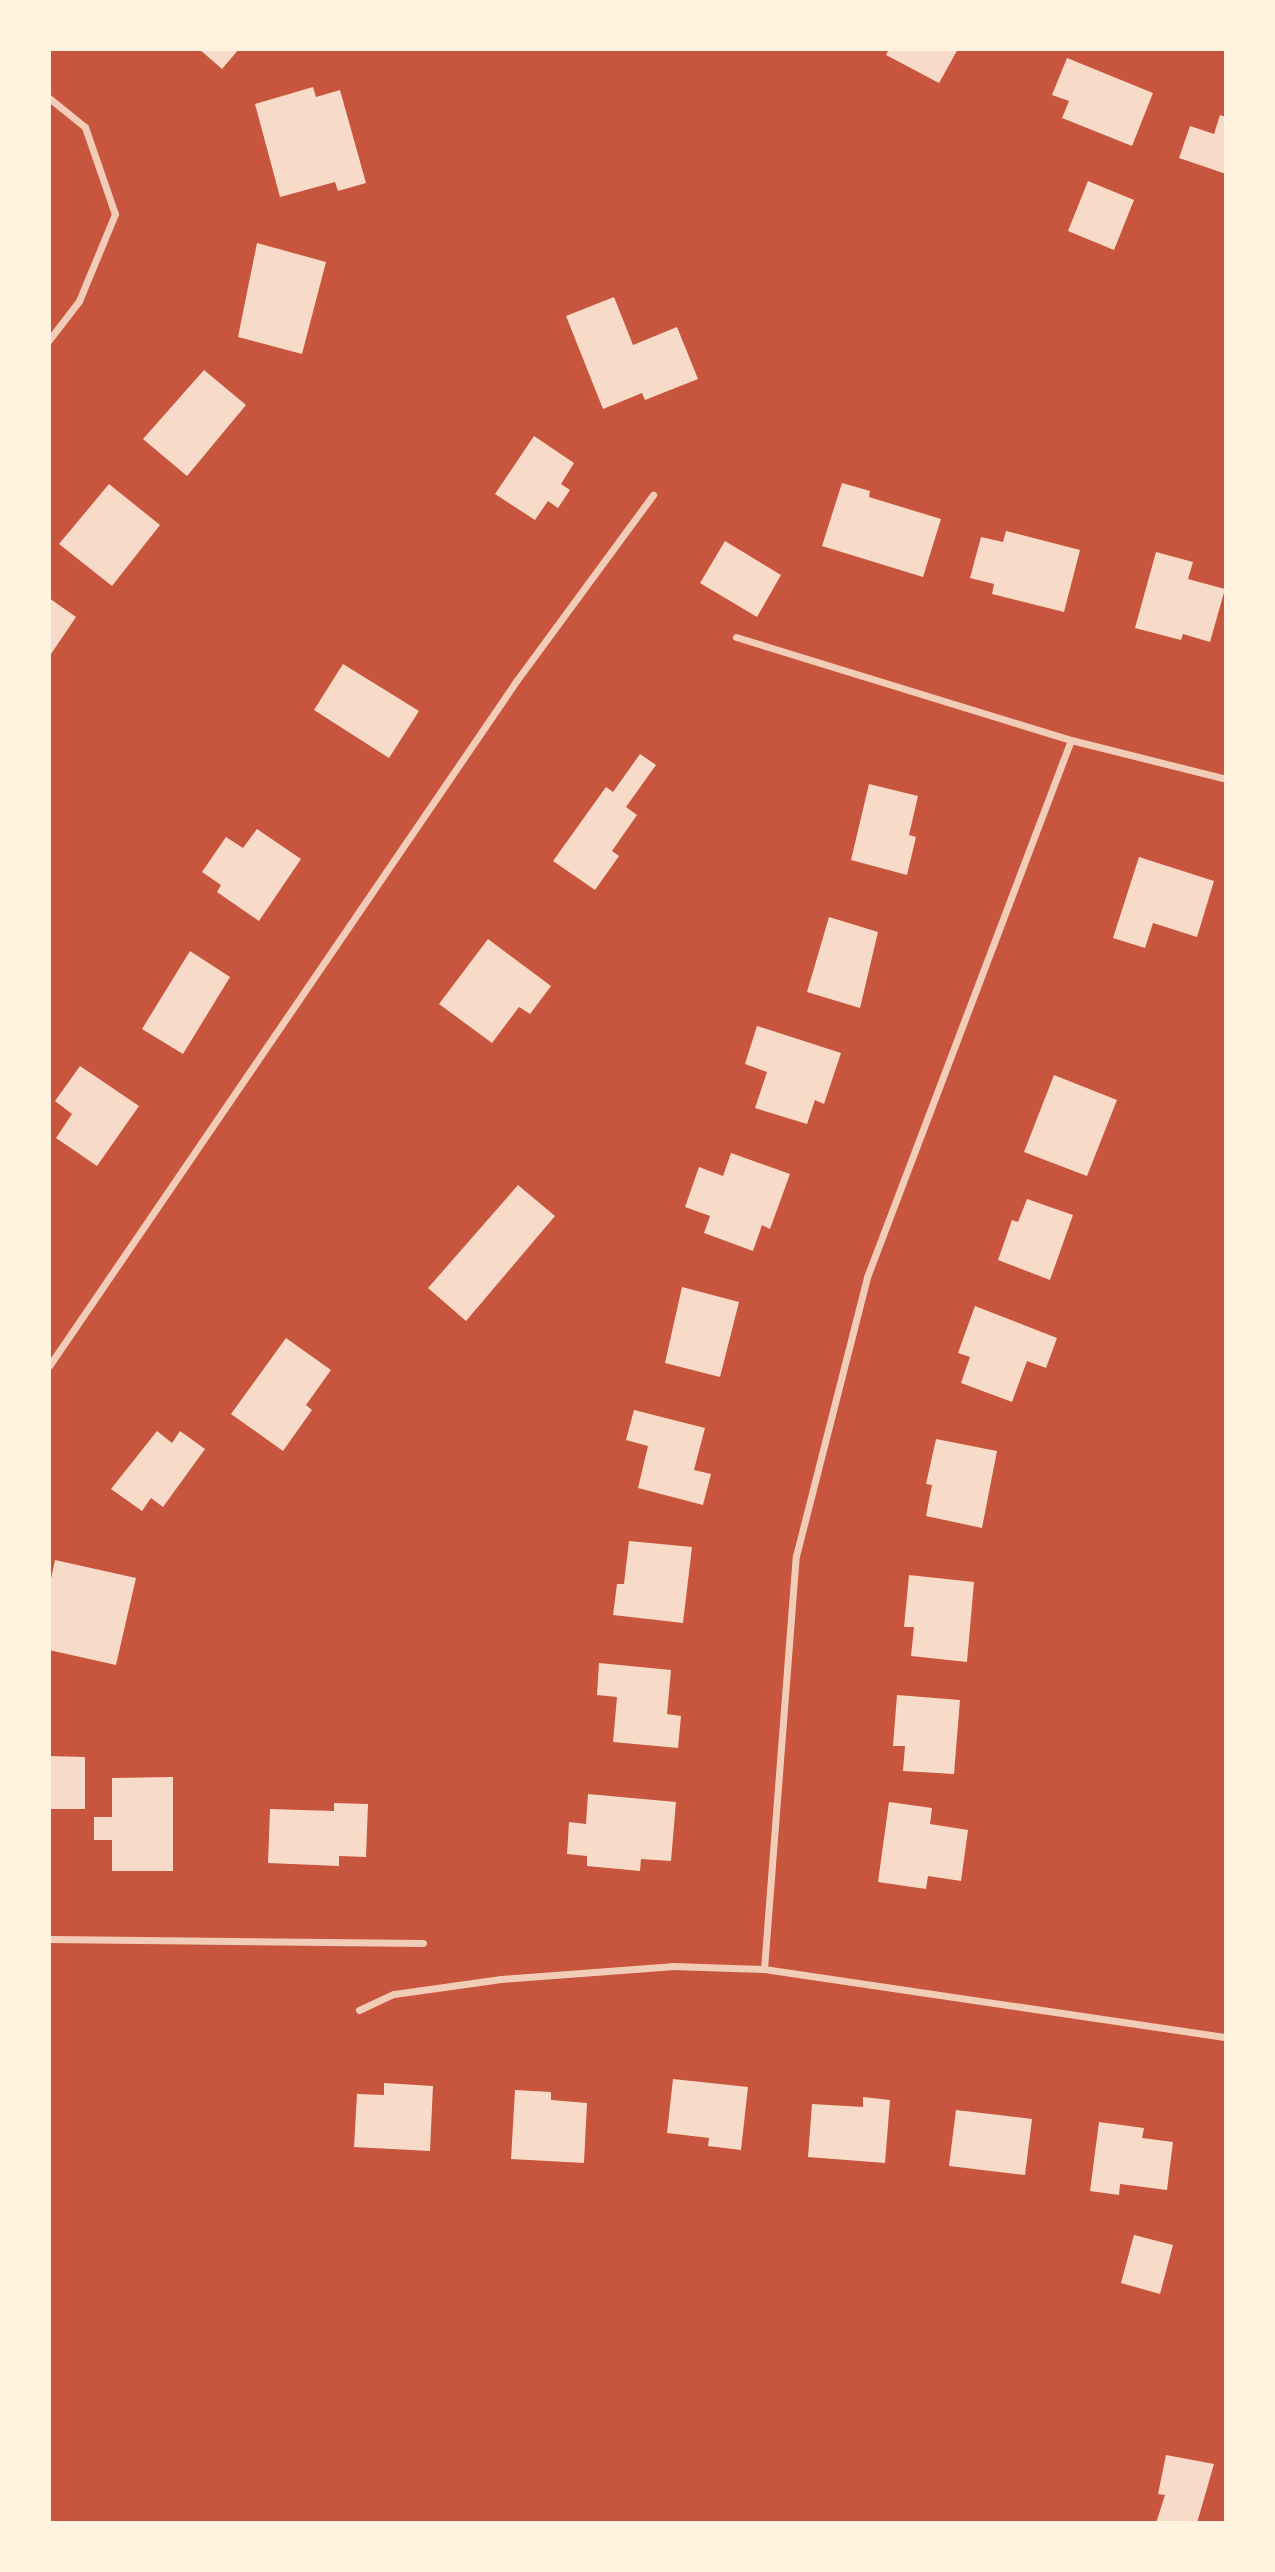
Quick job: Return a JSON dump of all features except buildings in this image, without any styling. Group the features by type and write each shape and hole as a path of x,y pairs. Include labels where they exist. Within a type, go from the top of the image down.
{"street":[{"path":"49,98 85,127 115,214 79,301 49,340"},
{"path":"49,1366 517,680 653,495"},
{"path":"736,637 1071,740 1226,779"},
{"path":"764,1969 796,1556 867,1277 1071,740"},
{"path":"49,1939 422,1943"},
{"path":"359,2010 394,1994 501,1979 672,1966 764,1969 1226,2037"}]}
